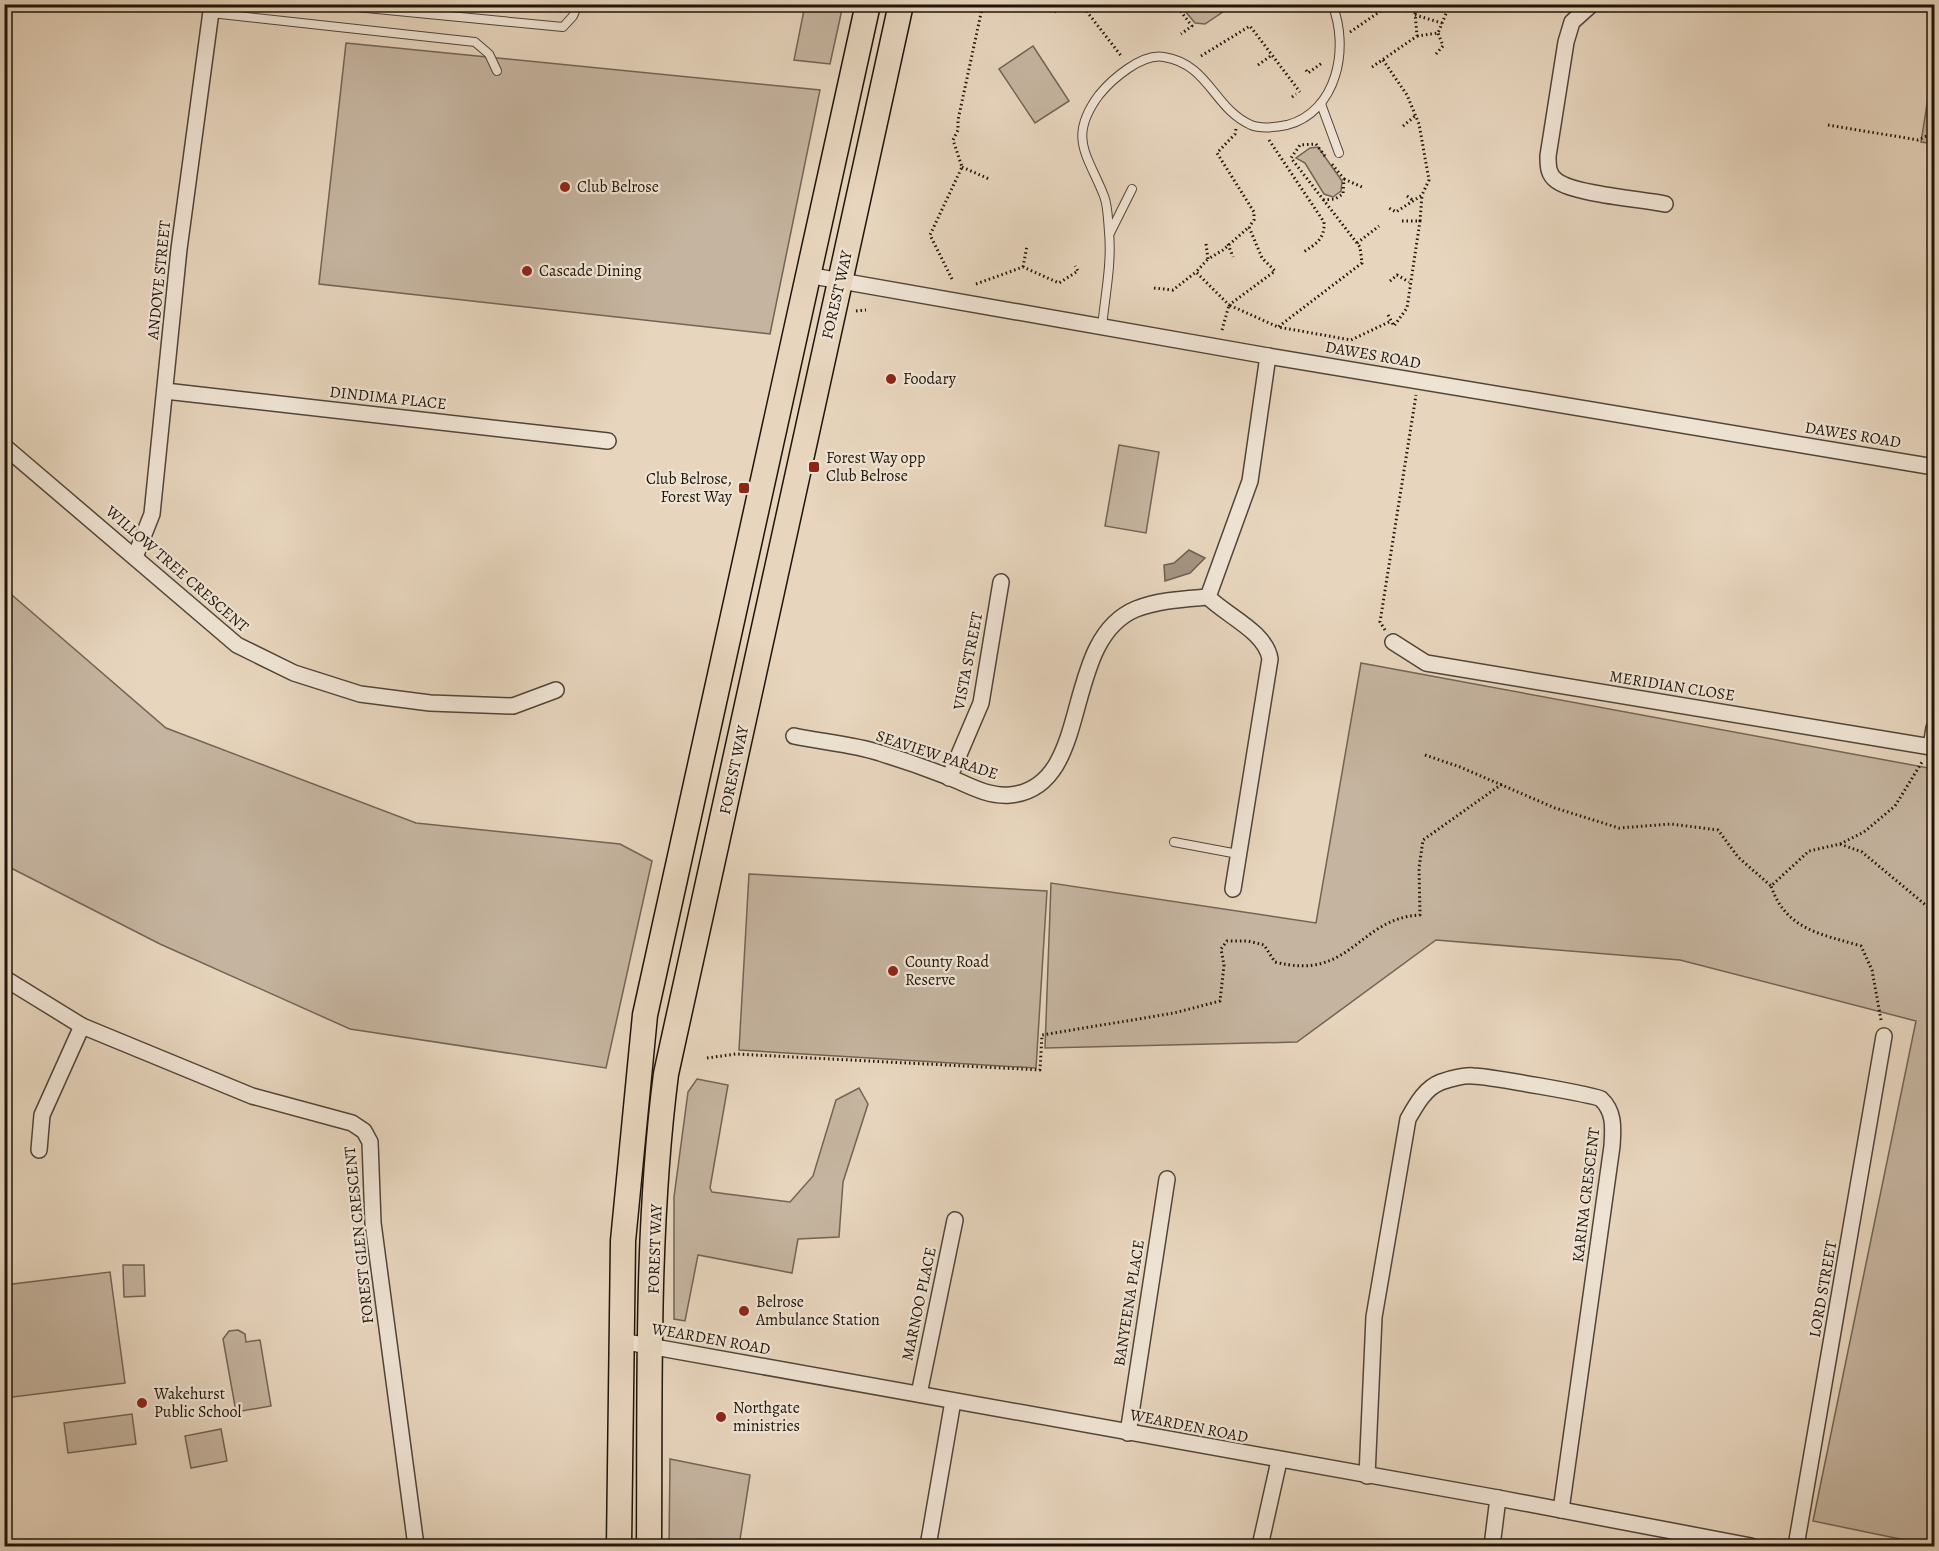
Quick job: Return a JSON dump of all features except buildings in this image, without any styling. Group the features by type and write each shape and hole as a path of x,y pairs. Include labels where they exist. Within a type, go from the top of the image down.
{"main road":[{"name":"FOREST WAY","path":"620,1546 621,1341 627,1197 645,1015 868,4"},
{"name":"FOREST WAY","path":"649,1546 652,1347 659,1134 666,1074 901,4"}],"street":[{"path":"1592,4 1572,22 1566,42 1548,156 1549,171 1557,181 1573,188 1665,204"},
{"name":"ANDOVE STREET","path":"135,556 152,514 179,249 212,9"},
{"name":"DAWES ROAD","path":"807,275 1268,356 1935,467"},
{"path":"1233,889 1270,659 1268,647 1259,636 1223,612 1208,597 1250,481 1268,356"},
{"name":"DINDIMA PLACE","path":"165,391 608,441"},
{"name":"WILLOW TREE CRESCENT","path":"4,446 237,645 294,672 349,690 430,703 513,706 556,690"},
{"name":"VISTA STREET","path":"949,778 981,703 1001,582"},
{"name":"SEAVIEW PARADE","path":"794,736 877,752 973,789 1010,795 1026,790 1041,781 1056,765 1068,740 1091,657 1100,638 1116,622 1135,609 1161,602 1208,597"},
{"name":"MERIDIAN CLOSE","path":"1393,642 1426,663 1931,747"},
{"path":"1931,747 1935,728"},
{"name":"FOREST GLEN CRESCENT","path":"4,978 82,1026 252,1096 352,1124 364,1131 370,1142 373,1222 416,1546"},
{"path":"39,1150 42,1114 82,1026"},
{"name":"LORD STREET","path":"1796,1546 1884,1036"},
{"name":"KARINA CRESCENT","path":"1367,1476 1374,1317 1408,1119 1421,1097 1440,1082 1472,1076 1572,1091 1599,1097 1610,1110 1613,1123 1561,1510"},
{"name":"BANYEENA PLACE","path":"1128,1432 1167,1179"},
{"name":"MARNOO PLACE","path":"919,1394 955,1220"},
{"name":"WEARDEN ROAD","path":"621,1341 1279,1461 1498,1498 1706,1542 1751,1546"},
{"path":"928,1546 953,1401"},
{"path":"1260,1546 1279,1461"},
{"path":"1492,1546 1498,1498"}],"lane":[{"path":"346,6 563,27 573,16 579,4"},
{"path":"1102,327 1109,235 1105,198 1083,153 1081,139 1086,119 1100,94 1140,62 1160,56 1182,60 1198,72 1234,115 1252,126 1278,127 1303,121 1321,104 1331,85 1340,58 1340,35 1332,4"},
{"path":"212,9 475,42 489,54 497,71"},
{"path":"1321,104 1339,153"},
{"path":"1109,235 1132,189"},
{"path":"1174,842 1238,854"}],"path":[{"path":"983,4 957,120 958,130 952,140 962,166 989,179"},
{"path":"1045,4 1053,13 1063,4"},
{"path":"1081,4 1131,68"},
{"path":"1175,4 1192,26 1181,34"},
{"path":"1350,32 1391,4"},
{"path":"1436,54 1443,46 1438,33 1450,4"},
{"path":"1413,5 1417,36"},
{"path":"1415,15 1442,23"},
{"path":"1201,56 1250,26 1298,93 1292,97"},
{"path":"1372,68 1417,36 1438,33"},
{"path":"1258,65 1272,55"},
{"path":"1383,60 1407,95 1419,124 1429,180 1422,195 1407,308 1394,326 1388,315"},
{"path":"1306,70 1308,73 1322,63"},
{"path":"1828,125 1918,140 1929,135 1935,112"},
{"path":"1403,126 1414,116"},
{"path":"1154,288 1173,290 1208,259 1249,228 1254,220 1254,212 1217,153 1235,134 1236,127"},
{"path":"1265,134 1324,222 1325,233 1318,243 1302,253"},
{"path":"1278,327 1362,264 1357,243 1291,159 1300,145 1316,144 1344,179 1362,187"},
{"path":"1419,165 1424,162"},
{"path":"952,279 930,235 962,166"},
{"path":"1323,200 1335,199 1343,194 1344,179"},
{"path":"1389,208 1396,212 1422,195"},
{"path":"1407,196 1414,201"},
{"path":"1402,221 1420,221"},
{"path":"1357,243 1379,226"},
{"path":"1222,330 1229,305 1275,271 1262,258 1249,228"},
{"path":"1206,244 1208,259"},
{"path":"1228,244 1233,257"},
{"path":"1023,267 1027,246"},
{"path":"976,284 1023,267 1059,283 1078,271 1075,266"},
{"path":"1196,272 1229,305 1278,327 1351,340 1391,321"},
{"path":"1390,281 1397,275 1409,282"},
{"path":"1393,642 1380,622 1419,381"},
{"path":"1771,886 1809,851 1840,844 1864,832 1895,806 1931,747"},
{"path":"1425,755 1502,784 1555,808 1619,828 1671,824 1718,830 1738,857 1771,886 1778,906 1806,929 1861,946 1872,970 1884,1036"},
{"path":"707,1058 736,1054 1040,1070 1042,1035 1174,1013 1220,1001 1224,965 1221,950 1227,941 1248,940 1264,945 1275,962 1296,967 1326,964 1385,924 1407,916 1420,915 1419,868 1422,840 1502,784"},
{"path":"1840,844 1862,852 1935,912"}],"shaded area":[{"path":"805,5 843,5 830,64 794,60"},
{"path":"1180,5 1230,5 1230,7 1205,24 1195,23"},
{"name":"Club Belrose","path":"346,43 820,90 770,334 319,284"},
{"path":"1033,46 1069,101 1035,123 999,69"},
{"path":"1934,60 1934,144 1921,142"},
{"path":"1318,147 1342,181 1341,191 1333,197 1324,194 1305,163 1296,158 1310,148"},
{"path":"1119,445 1159,452 1146,533 1105,526"},
{"path":"1189,550 1205,558 1190,573 1165,581 1164,565 1174,563"},
{"path":"5,589 166,728 416,823 620,844 652,861 606,1068 350,1029 160,944 5,865"},
{"path":"1361,663 1934,769 1934,1546 1813,1521 1916,1021 1680,960 1436,940 1297,1042 1045,1048 1051,883 1316,923"},
{"name":"County Road Reserve","path":"749,874 1047,891 1036,1068 739,1050"},
{"path":"697,1079 728,1085 710,1188 712,1192 790,1202 813,1176 836,1100 859,1088 868,1104 843,1182 839,1237 798,1239 792,1273 698,1255 685,1321 674,1319 674,1197 688,1092"},
{"path":"123,1265 144,1265 145,1296 124,1297"},
{"path":"110,1272 125,1383 5,1398 5,1285"},
{"path":"238,1330 245,1334 246,1342 260,1340 271,1406 236,1412 223,1339 229,1331"},
{"path":"132,1414 136,1444 68,1453 64,1423"},
{"path":"221,1429 227,1461 191,1468 185,1436"},
{"path":"670,1459 750,1475 739,1546 669,1546"}],"place":[{"name":"Club Belrose","path":"565,187"},
{"name":"Cascade Dining","path":"527,271"},
{"name":"Foodary","path":"891,379"},
{"name":"Forest Way opp Club Belrose","path":"814,467"},
{"name":"Club Belrose, Forest Way","path":"744,488"},
{"name":"County Road Reserve","path":"893,971"},
{"name":"Belrose Ambulance Station","path":"744,1311"},
{"name":"Wakehurst Public School","path":"142,1403"},
{"name":"Northgate ministries","path":"721,1417"}]}
